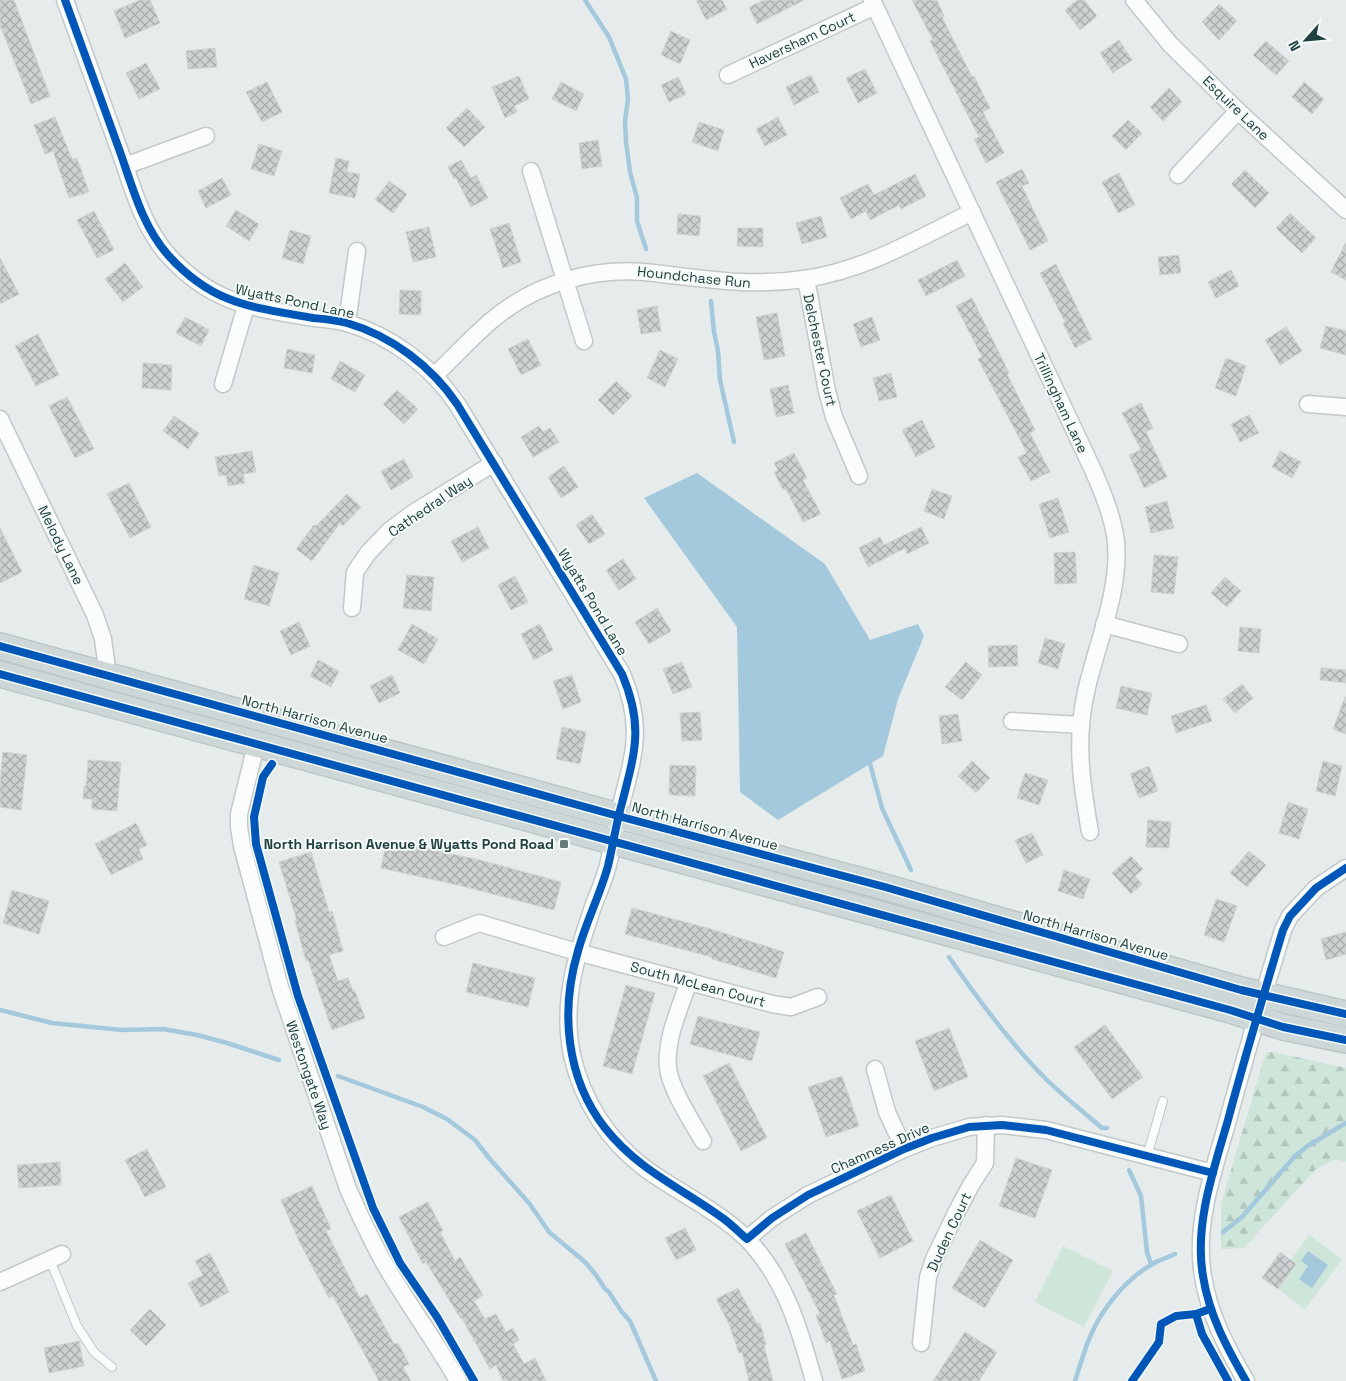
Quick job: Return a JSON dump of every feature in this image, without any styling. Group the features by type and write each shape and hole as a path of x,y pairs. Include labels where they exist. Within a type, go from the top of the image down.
{"main road":[{"name":"North Harrison Avenue","path":"0,646 618,816 885,887 1259,1007 1283,1027 1346,1040"},
{"name":"North Harrison Avenue","path":"0,674 1230,1010 1259,1007 1346,1014"}],"street":[{"name":"Wyatts Pond Lane","path":"64,0 146,221 155,238 167,254 195,280 212,292 229,300 246,306 347,323 370,332 392,344 435,375 458,404 611,655 629,691 636,722 636,740 608,866 578,952 569,995 569,1035 577,1076 595,1113 630,1156 646,1169 726,1220 747,1239 768,1266 791,1306 802,1336 814,1381"},
{"name":"Esquire Lane","path":"1134,0 1170,44 1238,111 1346,210"},
{"name":"Haversham Court","path":"728,75 874,3"},
{"name":"Trillingham Lane","path":"874,3 1104,496 1113,525 1116,563 1113,590 1093,664 1081,725 1081,772 1090,832"},
{"path":"1178,175 1238,111"},
{"path":"125,166 206,136"},
{"path":"530,170 584,341"},
{"name":"Houndchase Run","path":"435,375 502,312 529,295 566,281 594,273 616,270 653,272 762,284 806,279 858,265 876,258 972,212"},
{"path":"347,323 357,251"},
{"name":"Delchester Court","path":"806,279 827,391 834,417 860,476"},
{"path":"223,384 246,306"},
{"path":"1308,404 1346,406"},
{"name":"Melody Lane","path":"0,419 95,615 103,639 108,676"},
{"name":"Cathedral Way","path":"352,608 355,572 368,553 389,531 494,463"},
{"path":"1104,624 1179,644"},
{"path":"1012,721 1081,725"},
{"name":"Westongate Way","path":"256,744 239,814 239,827 246,863 282,995 348,1188 359,1213 383,1261 458,1381"},
{"path":"1246,1381 1214,1319 1202,1275 1201,1238 1213,1173 1259,1007 1283,930 1290,916 1316,888 1343,876"},
{"name":"South McLean Court","path":"444,937 478,923 772,1004 791,1007 818,997"},
{"path":"689,981 668,1048 668,1068 671,1082 703,1141"},
{"path":"875,1069 887,1112 904,1149"},
{"name":"Chamness Drive","path":"747,1239 794,1203 904,1149 953,1131 986,1125 1046,1130 1213,1173"},
{"name":"Duden Court","path":"920,1343 928,1277 934,1259 956,1212 985,1163 986,1125"},
{"path":"0,1282 56,1257"}],"lane":[{"path":"1147,1156 1163,1101"},
{"path":"56,1257 77,1326 94,1352 112,1367"}],"green space":[{"path":"1266,1052 1274,1052 1346,1068 1346,1162 1336,1159 1315,1170 1244,1248 1221,1249 1221,1204"},
{"path":"1309,1235 1342,1259 1305,1309 1278,1289 1296,1265 1291,1260"},
{"path":"1063,1246 1113,1271 1084,1327 1035,1302"}],"water":[{"path":"697,473 825,564 870,640 918,624 924,636 898,699 883,756 778,820 740,792 737,627 644,498"},
{"path":"1308,1251 1328,1265 1312,1288 1299,1279 1308,1266 1301,1261"}],"building":[{"path":"0,0 14,0 50,96 31,104 0,25"},
{"path":"140,0 150,0 160,23 125,38 114,11"},
{"path":"696,0 722,0 727,9 706,20"},
{"path":"764,0 804,0 757,24 749,7"},
{"path":"912,0 937,0 944,16 942,17 990,108 983,112 1004,153 986,163 974,139 979,137 930,41 933,40"},
{"path":"1077,0 1084,0 1097,16 1080,30 1065,10"},
{"path":"1219,4 1237,21 1219,40 1202,22"},
{"path":"671,31 690,40 680,64 661,55"},
{"path":"1119,40 1132,60 1113,73 1100,53"},
{"path":"1266,41 1289,61 1276,75 1253,55"},
{"path":"215,48 217,67 188,69 186,51"},
{"path":"146,63 160,89 139,99 126,73"},
{"path":"865,69 877,93 858,103 846,78"},
{"path":"811,75 819,92 794,105 786,87"},
{"path":"519,76 529,99 514,106 517,112 505,118 492,87"},
{"path":"678,77 686,94 669,102 661,85"},
{"path":"267,82 282,112 262,122 246,92"},
{"path":"561,82 584,94 576,111 552,99"},
{"path":"1304,82 1324,99 1312,114 1292,97"},
{"path":"1169,88 1182,102 1163,121 1150,107"},
{"path":"467,108 485,127 464,147 446,128"},
{"path":"55,117 72,159 77,158 89,192 69,198 53,151 45,154 34,125"},
{"path":"778,117 787,135 765,146 756,129"},
{"path":"1128,120 1142,133 1126,150 1112,136"},
{"path":"699,122 724,130 718,151 692,142"},
{"path":"598,140 602,166 582,169 579,143"},
{"path":"259,144 282,151 274,176 251,169"},
{"path":"336,158 349,161 347,172 360,174 355,198 329,193"},
{"path":"461,160 471,178 476,175 488,198 471,207 448,167"},
{"path":"1022,169 1029,183 1022,186 1048,241 1030,250 996,182"},
{"path":"1245,170 1269,193 1255,208 1231,184"},
{"path":"1119,173 1135,205 1118,213 1102,182"},
{"path":"915,174 926,196 901,209 899,205 870,220 866,211 851,219 840,198 868,184 874,195"},
{"path":"222,178 231,195 206,208 198,191"},
{"path":"389,181 407,194 393,213 375,200"},
{"path":"236,210 259,224 249,241 226,226"},
{"path":"94,211 114,250 97,258 77,220"},
{"path":"1290,213 1316,238 1302,253 1276,228"},
{"path":"678,214 701,216 699,236 677,234"},
{"path":"821,216 827,237 802,244 796,223"},
{"path":"509,223 521,262 503,268 490,229"},
{"path":"429,227 436,257 413,262 406,232"},
{"path":"738,228 763,228 763,247 737,246"},
{"path":"290,230 311,236 303,264 282,258"},
{"path":"1346,242 1346,280 1331,272"},
{"path":"1179,255 1181,273 1160,275 1158,257"},
{"path":"0,258 19,294 0,304"},
{"path":"957,260 965,276 926,296 918,280"},
{"path":"125,263 143,287 123,302 105,279"},
{"path":"1056,264 1092,339 1075,348 1063,323 1065,322 1040,273"},
{"path":"1231,270 1239,286 1216,298 1208,282"},
{"path":"400,290 421,291 421,315 399,314"},
{"path":"972,298 1035,430 1030,433 1050,472 1031,481 1018,457 1027,453 978,359 982,357 956,306"},
{"path":"657,306 661,331 641,334 637,310"},
{"path":"777,313 785,356 764,360 756,317"},
{"path":"185,317 209,330 201,346 176,333"},
{"path":"872,317 880,340 861,347 853,324"},
{"path":"1326,326 1346,331 1346,355 1320,348"},
{"path":"1286,327 1302,351 1280,365 1265,340"},
{"path":"38,334 59,375 36,386 15,346"},
{"path":"528,339 541,365 521,375 508,349"},
{"path":"287,349 315,355 312,373 284,368"},
{"path":"660,350 678,359 665,387 647,378"},
{"path":"1226,358 1246,366 1236,396 1215,388"},
{"path":"340,361 365,375 355,392 331,379"},
{"path":"143,363 172,365 171,390 142,388"},
{"path":"891,373 897,397 879,401 873,378"},
{"path":"616,381 632,396 613,415 598,400"},
{"path":"788,385 794,413 776,417 770,389"},
{"path":"397,390 418,409 404,424 383,404"},
{"path":"67,397 94,449 75,458 49,406"},
{"path":"1141,403 1153,428 1146,432 1167,477 1144,488 1129,455 1141,450 1122,413"},
{"path":"1249,415 1259,433 1240,442 1231,424"},
{"path":"174,416 199,433 188,449 163,431"},
{"path":"922,420 935,447 916,457 902,430"},
{"path":"539,426 543,432 550,428 559,442 533,457 521,437"},
{"path":"252,451 256,472 243,474 245,483 228,486 226,475 219,476 215,457"},
{"path":"1280,451 1301,462 1292,478 1272,467"},
{"path":"794,453 807,478 803,480 821,514 803,522 786,489 783,490 774,472 778,470 774,463"},
{"path":"404,459 413,477 391,490 381,471"},
{"path":"564,466 578,487 561,498 548,477"},
{"path":"129,483 151,527 130,538 107,494"},
{"path":"932,489 952,496 944,519 924,511"},
{"path":"347,494 361,507 343,526 340,523 312,561 296,549 314,525 316,526"},
{"path":"1058,498 1069,532 1050,538 1039,504"},
{"path":"1167,501 1174,528 1151,533 1145,507"},
{"path":"592,514 605,534 589,544 576,525"},
{"path":"478,527 489,548 462,562 451,541"},
{"path":"921,527 929,543 907,554 905,548 868,567 859,548 880,537 884,545"},
{"path":"0,528 22,572 0,583"},
{"path":"1075,552 1077,583 1055,584 1054,553"},
{"path":"1154,555 1178,557 1174,594 1151,592"},
{"path":"623,559 636,579 619,590 606,570"},
{"path":"254,565 279,573 269,606 244,599"},
{"path":"407,575 434,577 431,611 403,608"},
{"path":"515,576 528,602 511,610 498,585"},
{"path":"1225,577 1241,591 1227,607 1211,593"},
{"path":"657,608 671,631 649,644 635,622"},
{"path":"299,622 310,646 291,655 280,631"},
{"path":"412,624 438,639 424,664 398,650"},
{"path":"540,624 553,650 534,660 521,634"},
{"path":"1240,627 1261,629 1259,653 1238,651"},
{"path":"1045,638 1065,644 1058,669 1038,663"},
{"path":"1017,645 1018,666 989,667 988,646"},
{"path":"318,660 339,671 331,687 310,676"},
{"path":"682,662 692,687 673,694 663,669"},
{"path":"966,662 982,675 962,700 945,687"},
{"path":"1321,668 1346,670 1346,683 1320,680"},
{"path":"392,675 400,693 379,703 370,686"},
{"path":"572,675 581,702 563,709 553,681"},
{"path":"1242,684 1253,698 1235,713 1223,699"},
{"path":"1121,686 1152,693 1147,715 1116,708"},
{"path":"1346,697 1346,734 1333,729"},
{"path":"1206,705 1212,721 1176,733 1171,716"},
{"path":"700,712 702,740 682,741 680,713"},
{"path":"958,714 962,741 942,744 939,716"},
{"path":"562,727 586,732 580,764 556,759"},
{"path":"3,752 27,755 21,810 0,807"},
{"path":"88,760 121,762 117,811 92,809 92,799 83,799"},
{"path":"972,761 990,778 976,793 958,776"},
{"path":"1323,761 1342,766 1335,796 1316,791"},
{"path":"670,765 696,766 695,796 669,795"},
{"path":"1149,766 1158,791 1139,798 1130,774"},
{"path":"1025,773 1048,780 1039,805 1017,798"},
{"path":"1288,802 1308,809 1299,839 1279,833"},
{"path":"1148,820 1171,822 1169,848 1146,847"},
{"path":"136,823 147,845 139,849 143,859 111,875 95,844"},
{"path":"1032,833 1043,855 1026,863 1015,840"},
{"path":"387,840 480,860 561,882 554,910 462,886 381,868"},
{"path":"1249,851 1266,865 1247,887 1230,873"},
{"path":"311,852 329,912 332,911 343,951 329,955 338,981 348,978 365,1018 332,1030 308,960 306,961 295,921 297,921 279,862"},
{"path":"1131,856 1143,869 1135,876 1142,884 1131,894 1112,873"},
{"path":"1064,870 1090,879 1083,899 1058,891"},
{"path":"12,890 49,901 39,934 3,923"},
{"path":"1216,899 1237,906 1224,942 1204,935"},
{"path":"632,908 711,929 784,952 776,978 712,959 712,957 625,934"},
{"path":"1346,932 1346,954 1326,960 1321,939"},
{"path":"473,963 535,978 528,1007 466,992"},
{"path":"626,985 655,993 632,1074 603,1066"},
{"path":"698,1016 760,1032 752,1061 690,1044"},
{"path":"1105,1025 1143,1077 1112,1099 1074,1047"},
{"path":"949,1028 968,1077 934,1091 915,1041"},
{"path":"729,1063 767,1138 741,1151 703,1076"},
{"path":"842,1076 859,1126 826,1137 808,1087"},
{"path":"147,1149 166,1187 145,1197 125,1160"},
{"path":"1016,1158 1052,1170 1035,1218 999,1206"},
{"path":"60,1162 61,1185 19,1188 17,1165"},
{"path":"312,1186 331,1229 326,1231 360,1298 367,1294 394,1344 398,1343 409,1364 403,1367 411,1381 379,1381 333,1296 329,1298 300,1243 281,1200"},
{"path":"891,1195 913,1241 880,1258 857,1211"},
{"path":"428,1202 443,1231 440,1232 455,1261 460,1257 483,1295 474,1301 485,1319 496,1314 506,1332 513,1328 519,1340 513,1344 524,1364 535,1358 546,1381 503,1381 496,1365 490,1369 462,1318 426,1262 423,1264 399,1217"},
{"path":"685,1228 696,1250 676,1260 665,1238"},
{"path":"806,1233 837,1294 834,1295 853,1345 856,1344 865,1371 842,1379 830,1341 826,1343 816,1315 820,1314 785,1244"},
{"path":"980,1240 1013,1260 985,1308 952,1288"},
{"path":"1280,1252 1296,1264 1278,1289 1262,1278"},
{"path":"210,1253 229,1292 201,1307 188,1283 203,1275 195,1261"},
{"path":"738,1288 757,1324 760,1323 773,1381 749,1381 742,1352 739,1353 729,1324 716,1299"},
{"path":"150,1309 166,1325 146,1346 130,1330"},
{"path":"965,1332 997,1352 979,1381 933,1381"},
{"path":"79,1341 84,1366 49,1373 44,1348"}],"waterway":[{"path":"585,0 609,37 626,79 628,99 625,121 626,142 630,172 637,198 637,221 646,249"},
{"path":"711,301 720,380 734,442"},
{"path":"869,760 882,808 911,870"},
{"path":"949,957 995,1021 1033,1066 1102,1128 1107,1128"},
{"path":"0,1010 52,1023 122,1030 163,1029 197,1035 279,1060"},
{"path":"338,1076 423,1107 447,1119 475,1140 529,1203 549,1232 585,1262 596,1275 630,1321 656,1381"},
{"path":"1223,1232 1242,1217 1295,1156 1306,1147 1346,1123"},
{"path":"1129,1170 1141,1196 1147,1252 1151,1264"},
{"path":"1075,1381 1086,1348 1107,1306 1123,1287 1141,1271 1175,1254"}],"cycle path":[{"path":"65,0 144,218 159,244 168,255 185,272 201,284 235,301 271,311 347,323 380,336 410,354 436,378 457,404 622,674 633,709 635,724 634,753 608,866 581,940 572,974 568,1020 570,1043 582,1088 605,1128 618,1143 647,1168 724,1219 747,1239 772,1218 808,1195 904,1149 969,1127 1002,1125 1046,1130 1213,1173"},
{"path":"0,646 618,816 885,887 1241,990 1346,1014"},
{"path":"0,674 1230,1010 1283,1027 1346,1040"},
{"path":"272,764 263,777 254,817 256,844 298,996 373,1208 400,1263 437,1317 474,1381"},
{"path":"1246,1381 1214,1318 1206,1290 1201,1256 1203,1217 1217,1158 1283,930 1290,916 1316,888 1346,868"},
{"path":"1132,1381 1159,1342 1161,1324 1176,1316 1196,1314 1210,1309"},
{"path":"1196,1314 1202,1334 1228,1381"}],"place":[{"name":"North Harrison Avenue & Wyatts Pond Road","path":"564,844"}]}
